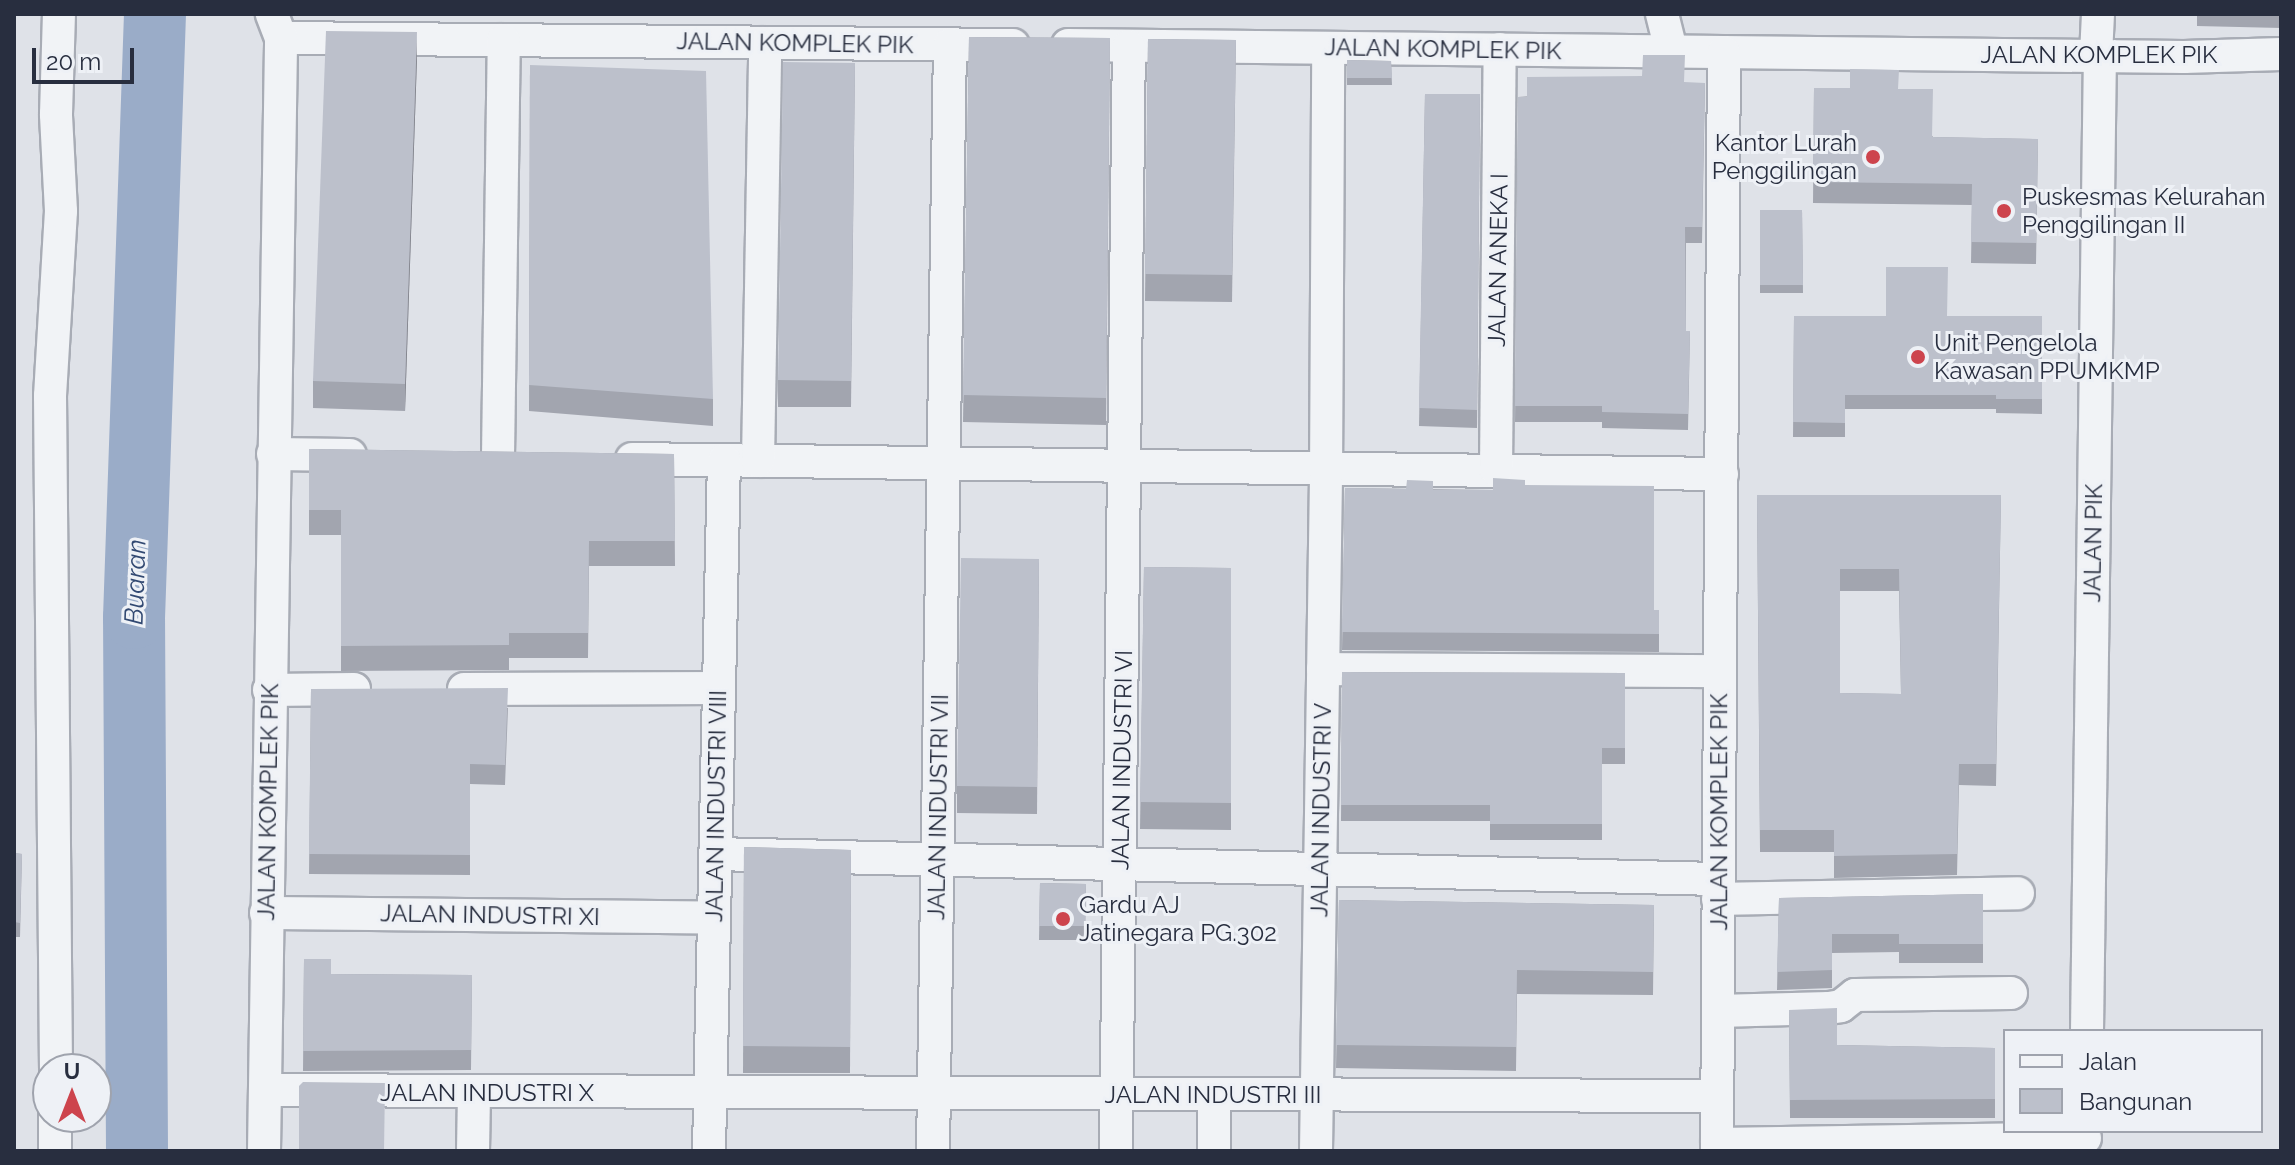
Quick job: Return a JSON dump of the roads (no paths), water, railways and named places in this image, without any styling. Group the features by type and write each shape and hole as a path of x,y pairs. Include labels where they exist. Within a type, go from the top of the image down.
{"street":[{"path":"56,1053 50,396 61,211 56,114 59,14"},
{"path":"1662,14 1671,51"},
{"name":"JALAN PIK","path":"2087,1029 2098,14"},
{"name":"JALAN KOMPLEK PIK","path":"264,1151 276,26 504,40 2184,57 2281,54"},
{"path":"498,457 504,40"},
{"path":"758,461 765,43"},
{"name":"JALAN INDUSTRI VII","path":"933,1151 950,44"},
{"name":"JALAN INDUSTRI VI","path":"1116,1151 1129,46"},
{"name":"JALAN INDUSTRI V","path":"1316,1151 1326,468 1328,48"},
{"name":"JALAN ANEKA I","path":"1496,470 1500,49"},
{"name":"JALAN KOMPLEK PIK","path":"1717,1148 1724,52"},
{"path":"273,454 373,455"},
{"path":"603,458 1722,474"},
{"name":"JALAN INDUSTRI VIII","path":"709,1151 724,460"},
{"path":"1323,669 1720,671"},
{"path":"440,689 719,688"},
{"path":"269,690 378,689"},
{"path":"715,854 1321,870 1718,889 2018,893"},
{"name":"JALAN INDUSTRI XI","path":"266,913 714,918"},
{"path":"1718,1011 1829,1008 1841,1006 1855,995 2011,993"},
{"name":"JALAN INDUSTRI X","path":"265,1090 710,1094"},
{"path":"473,1151 474,1094"},
{"name":"JALAN INDUSTRI III","path":"710,1094 1717,1096"},
{"path":"1214,1095 1214,1151"},
{"path":"1717,1148 2085,1140"}],"waterway":[{"name":"Buaran","path":"137,1151 134,618 155,14"}],"place":[{"name":"Kantor Lurah Penggilingan","path":"1873,157"},
{"name":"Puskesmas Kelurahan Penggilingan II","path":"2004,211"},
{"name":"Unit Pengelola Kawasan PPUMKMP","path":"1918,357"},
{"name":"Gardu AJ Jatinegara PG.302","path":"1063,919"}]}
